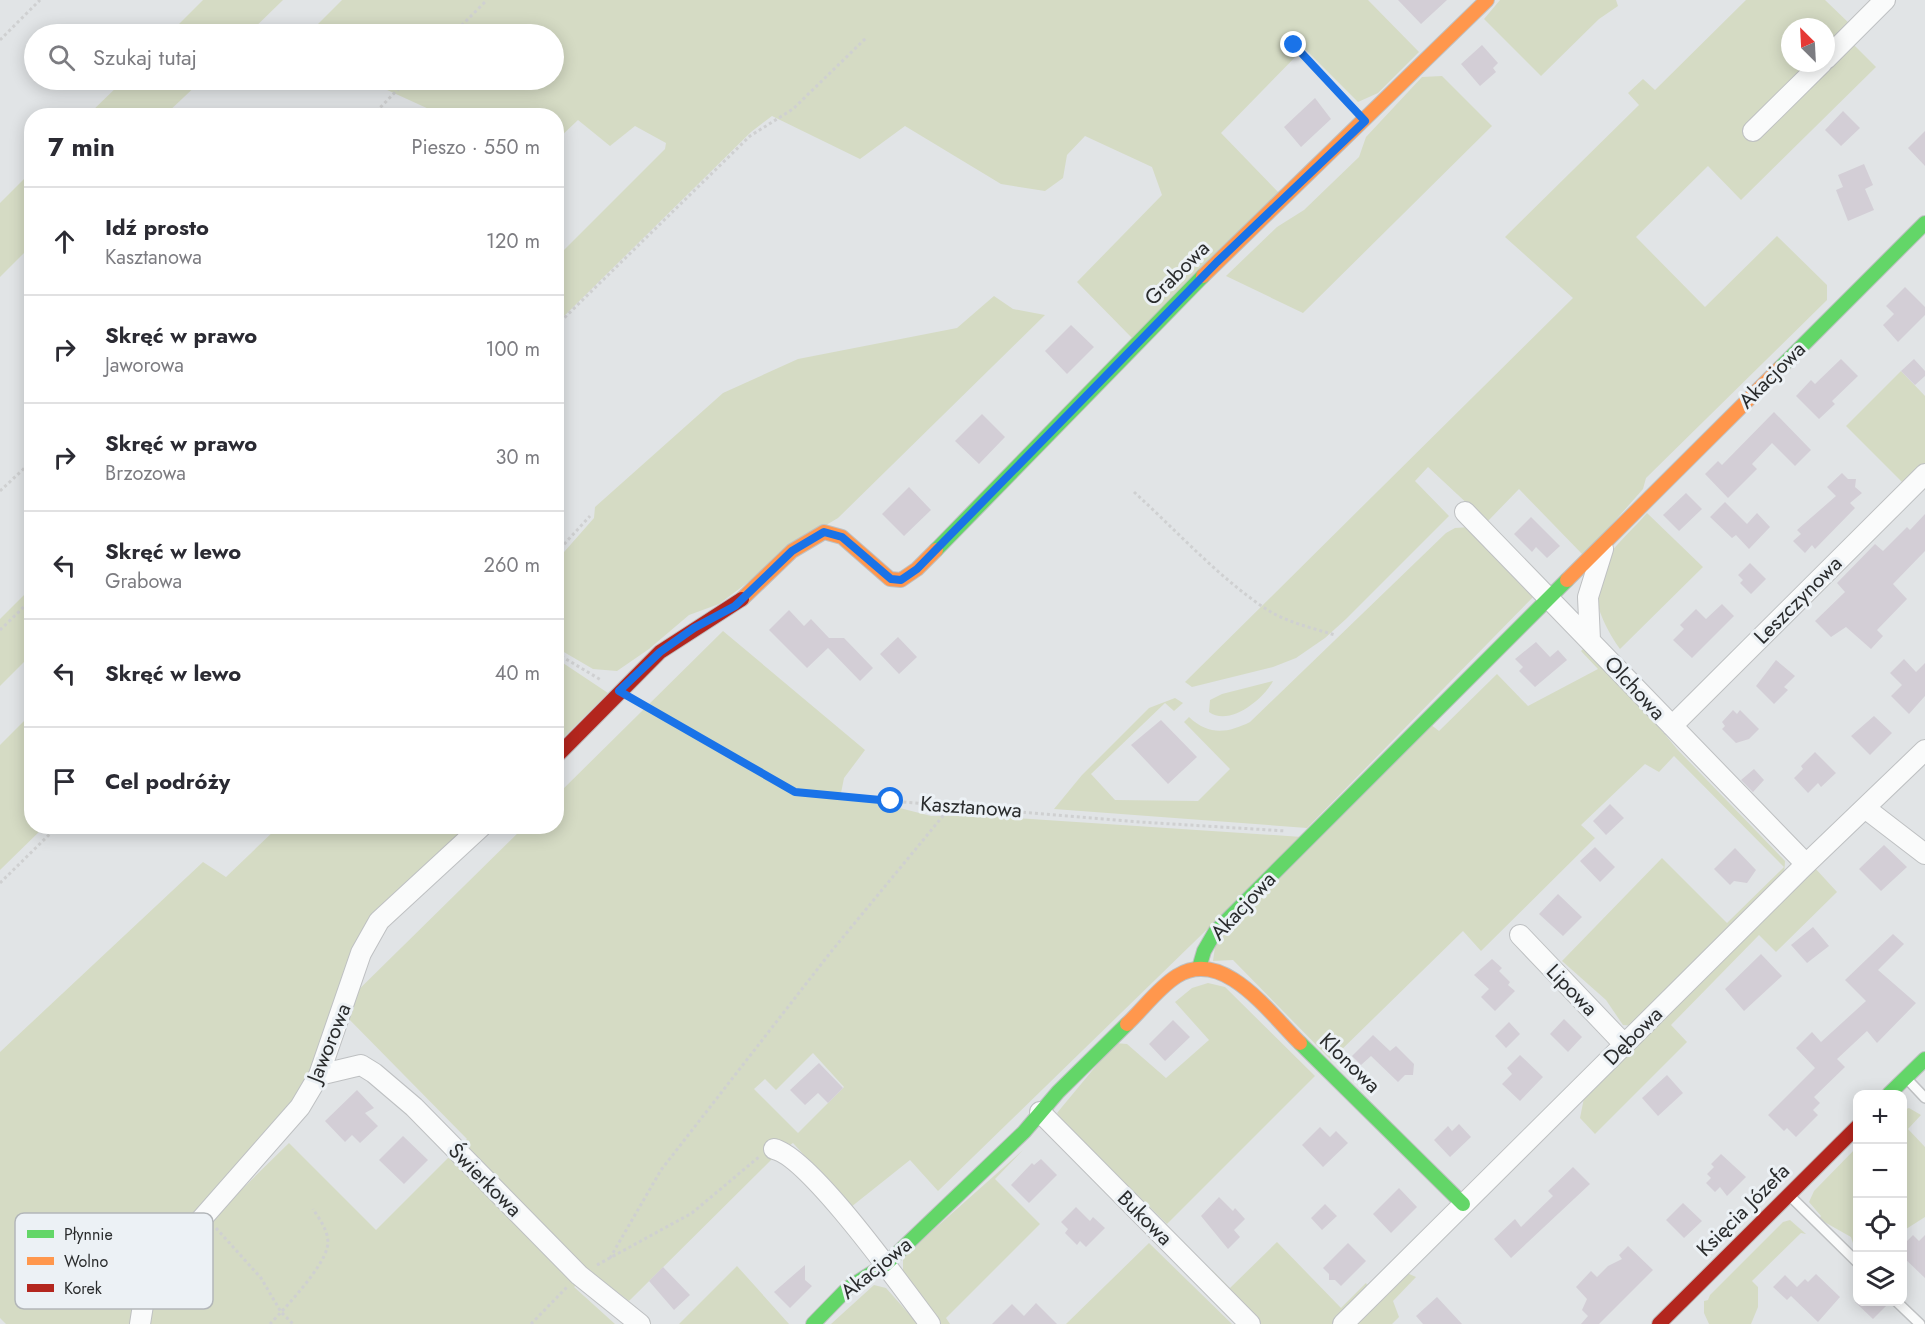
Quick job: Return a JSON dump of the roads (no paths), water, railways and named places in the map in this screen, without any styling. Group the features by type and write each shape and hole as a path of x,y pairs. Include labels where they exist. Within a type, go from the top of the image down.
{"street":[{"name":"Grabowa","path":"564,749 660,652 694,628 735,606 792,551 824,532 842,537 891,579 901,580 917,569 1217,262 1365,121 1487,0"},
{"path":"1835,49 1885,0"},
{"path":"1753,131 1812,72"},
{"name":"Akacjowa","path":"813,1324 848,1288 886,1264 1024,1131 1040,1112 1175,977 1199,968 1204,951 1215,932 1925,223"},
{"name":"Leszczynowa","path":"1672,726 1925,474"},
{"name":"Olchowa","path":"1465,512 1550,597 1806,864"},
{"name":"Akacjowa","path":"1590,640 1588,597 1593,574 1601,552 1619,527"},
{"name":"Dębowa","path":"1343,1324 1806,864 1925,750"},
{"path":"1865,808 1925,854"},
{"name":"Jaworowa","path":"206,1213 300,1107 319,1075 361,953 379,921 474,834"},
{"name":"Lipowa","path":"1520,936 1624,1044"},
{"name":"Klonowa","path":"1199,968 1220,970 1233,977 1463,1204"},
{"path":"1894,1090 1925,1059"},
{"name":"Świerkowa","path":"319,1075 361,1065 374,1073 414,1107 579,1275 640,1324"},
{"name":"Bukowa","path":"1040,1112 1250,1324"},
{"name":"Księcia Józefa","path":"1659,1324 1853,1130"},
{"path":"774,1149 790,1155 852,1222 930,1324"},
{"name":"Jaworowa","path":"140,1324 142,1309"}],"lane":[{"path":"1906,1078 1925,1098"},
{"path":"1789,1195 1853,1259"},
{"path":"1901,1306 1920,1324"}]}
